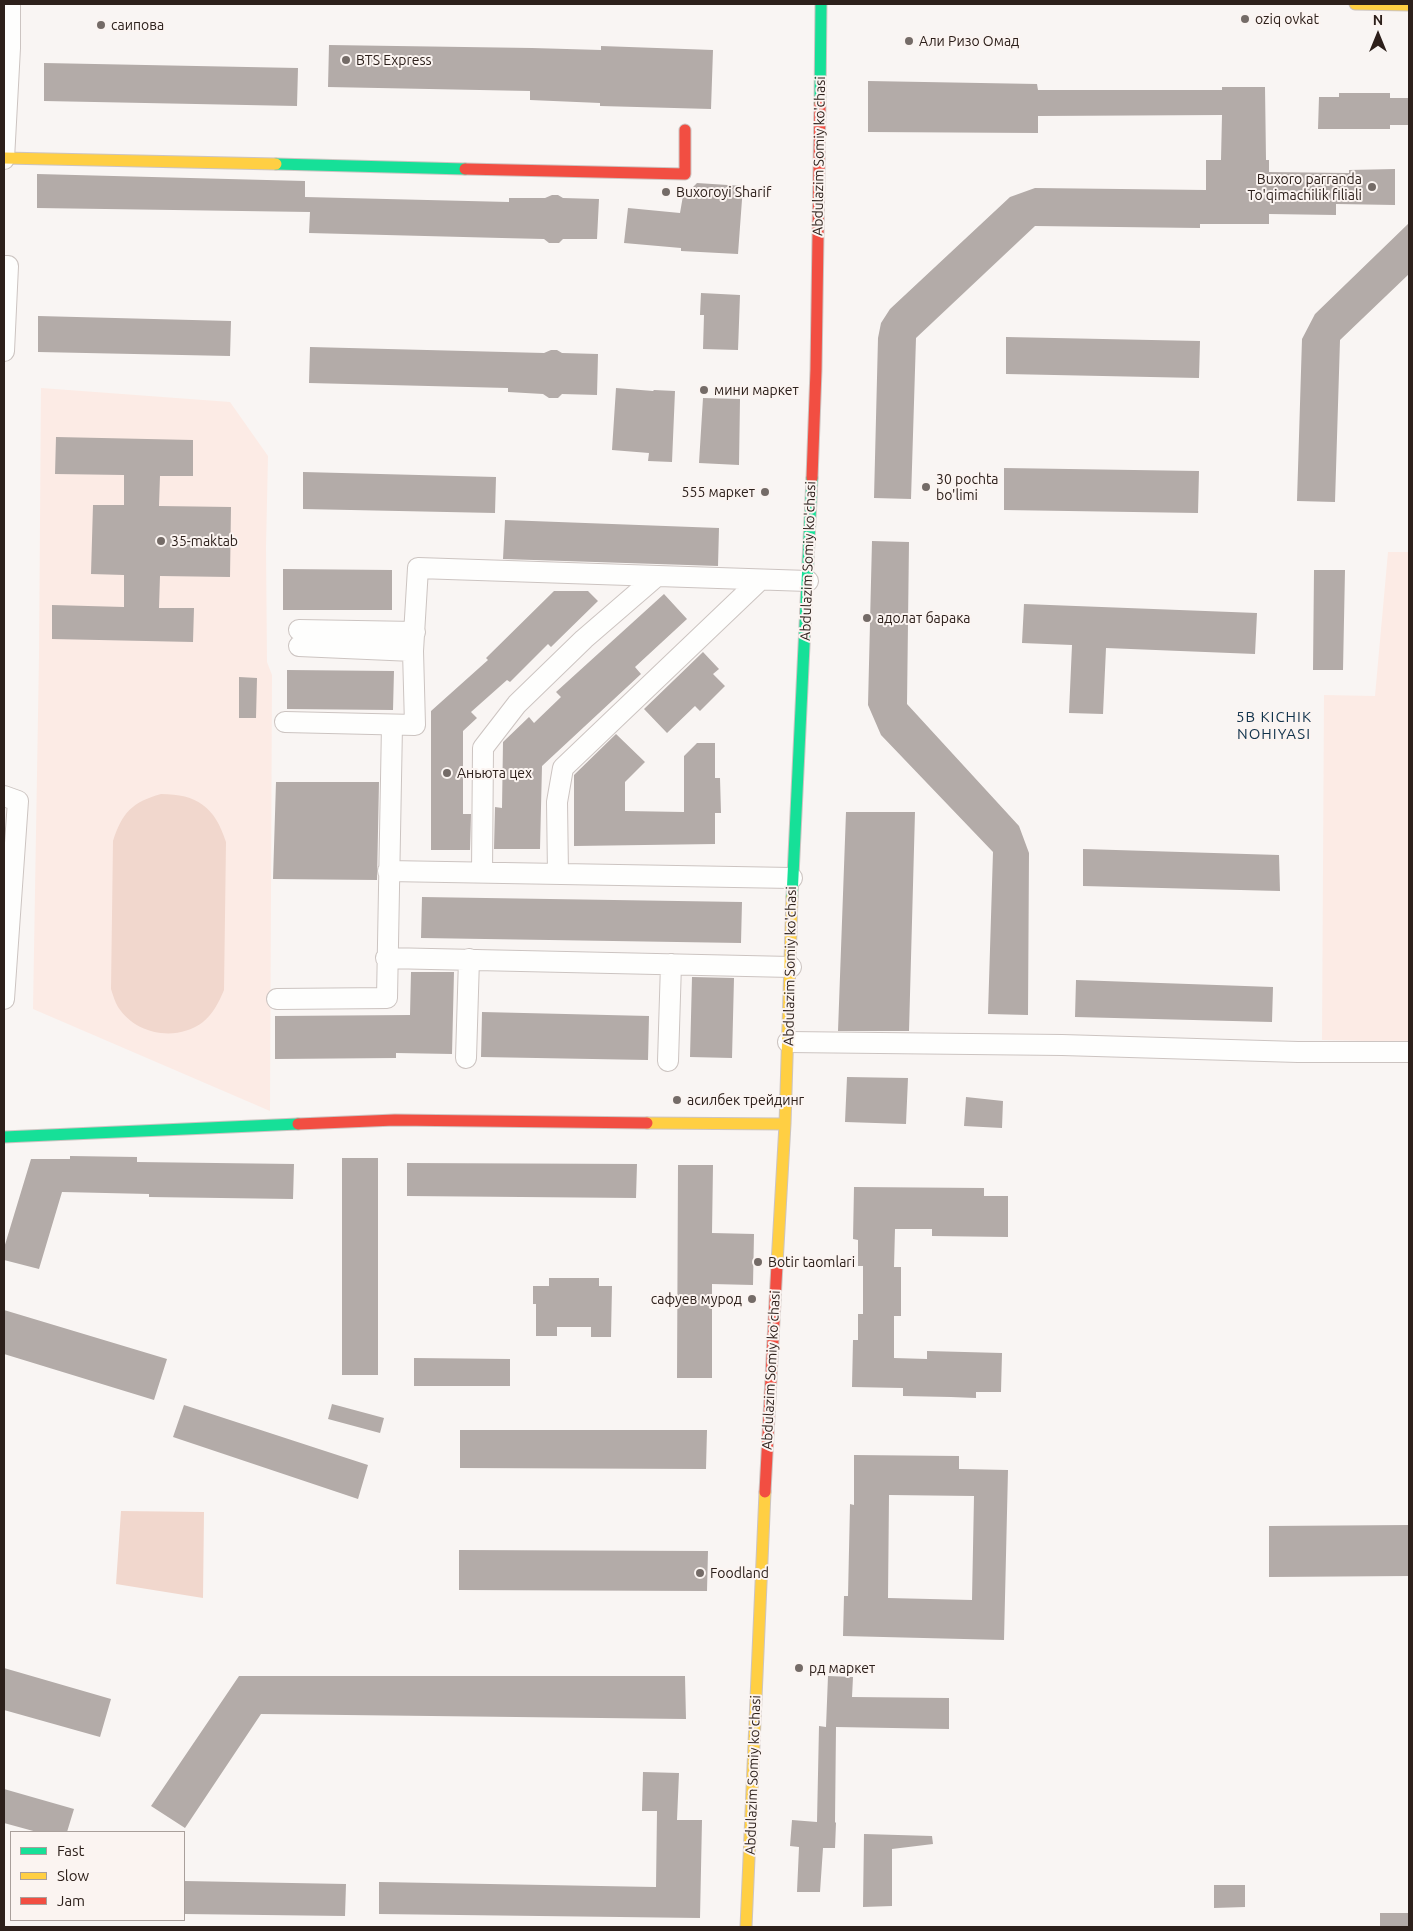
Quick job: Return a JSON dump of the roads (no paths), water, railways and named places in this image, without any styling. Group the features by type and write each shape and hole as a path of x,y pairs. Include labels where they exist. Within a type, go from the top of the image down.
{"street":[{"path":"10,4 4,158 685,174 685,130"},
{"name":"Abdulazim Somiy ko'chasi","path":"746,1927 768,1414 785,1124 791,967 792,878 808,581 816,370 821,4"},
{"path":"1355,4 1409,5"},
{"path":"4,266 8,266 4,351"},
{"path":"285,722 392,726 415,725 414,641 418,568 808,581"},
{"path":"482,872 483,748 517,704 584,639 657,576"},
{"path":"558,874 557,802 563,768 760,580"},
{"path":"299,638 414,641"},
{"path":"277,999 387,998 386,958 392,726"},
{"path":"4,796 18,801 4,999"},
{"path":"388,871 792,878"},
{"path":"386,958 791,967"},
{"path":"466,1058 469,960"},
{"path":"668,1061 671,964"},
{"path":"788,1042 1062,1045 1298,1052 1409,1052"},
{"path":"4,1137 395,1120 785,1124"}],"place":[{"name":"oziq ovkat","path":"1245,19"},
{"name":"саипова","path":"101,25"},
{"name":"Али Ризо Омад","path":"909,41"},
{"name":"BTS Express","path":"346,60"},
{"name":"Buxoro parranda To'qimachilik filiali","path":"1372,187"},
{"name":"Buxoroyi Sharif","path":"666,192"},
{"name":"мини маркет","path":"704,390"},
{"name":"30 pochta bo'limi","path":"926,487"},
{"name":"555 маркет","path":"765,492"},
{"name":"35-maktab","path":"161,541"},
{"name":"адолат барака","path":"867,618"},
{"name":"Аньюта цех","path":"447,773"},
{"name":"асилбек трейдинг","path":"677,1100"},
{"name":"Botir taomlari","path":"758,1262"},
{"name":"сафуев мурод","path":"752,1299"},
{"name":"Foodland","path":"700,1573"},
{"name":"рд маркет","path":"799,1668"}],"district":[{"name":"5B KICHIK NOHIYASI","path":"1274,726"}]}
